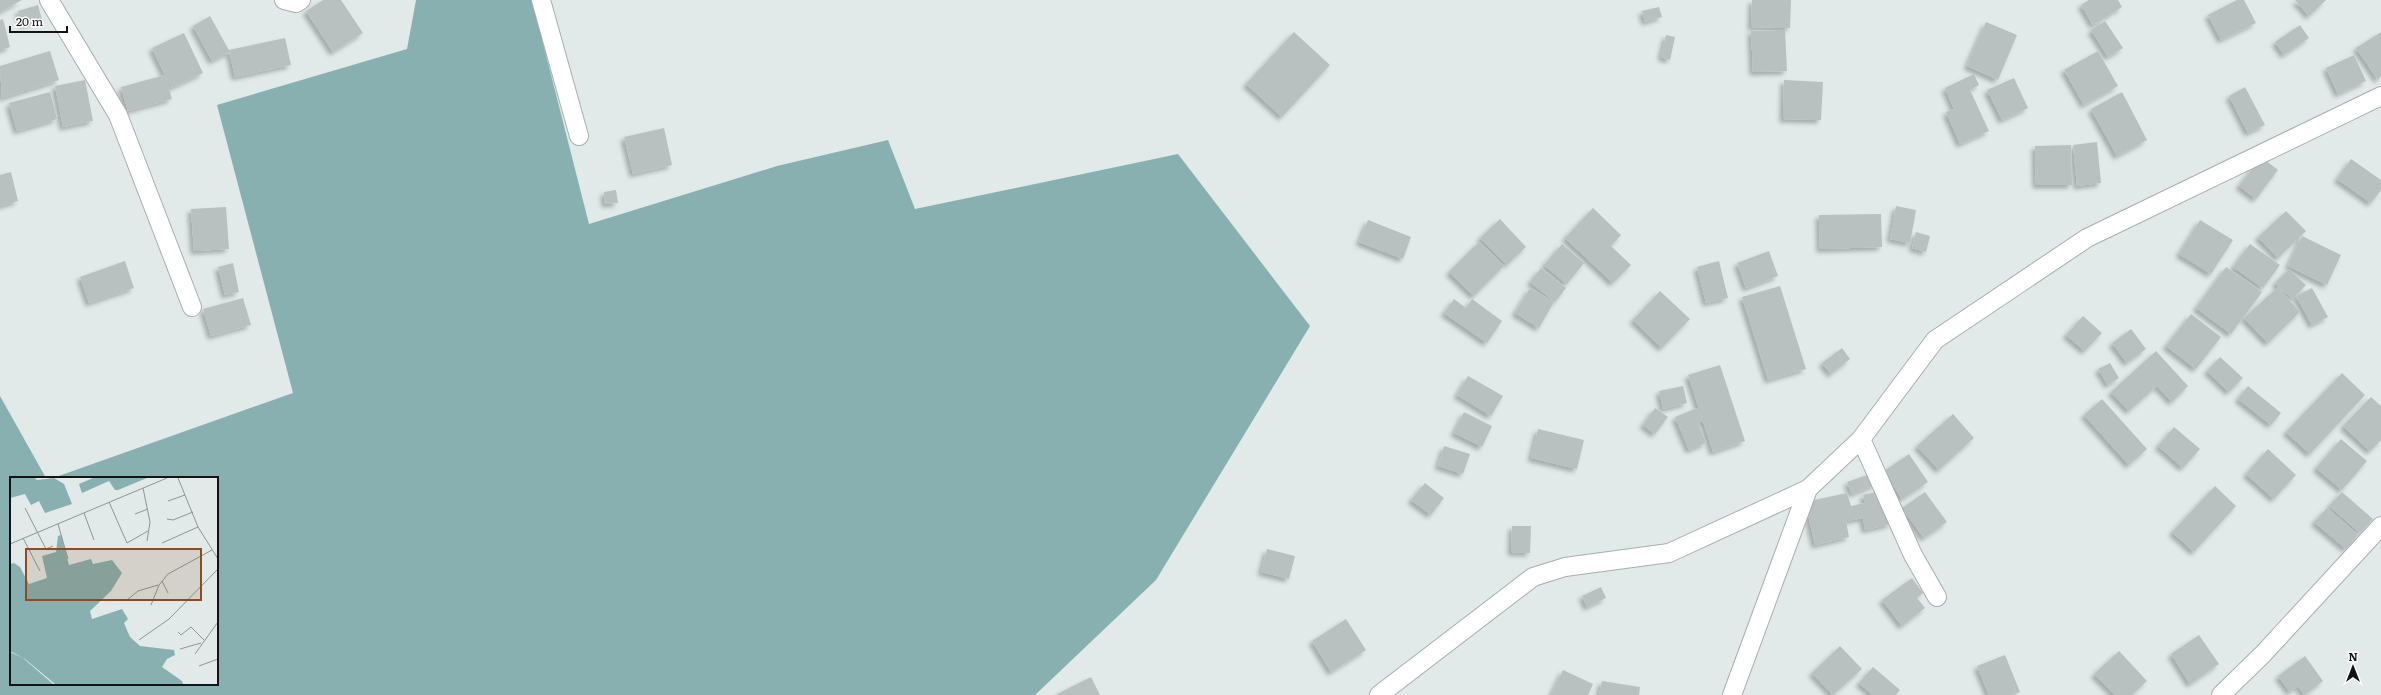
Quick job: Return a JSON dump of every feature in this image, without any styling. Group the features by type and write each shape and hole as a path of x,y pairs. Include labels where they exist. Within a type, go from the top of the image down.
{"street":[{"path":"49,0 118,115 192,307"},
{"path":"284,0 296,3 301,0"},
{"path":"541,0 579,136"},
{"path":"1379,695 1533,576 1565,566 1669,553 1808,489 1861,439 1935,340 2080,242 2381,96"},
{"path":"1861,439 1913,555 1937,597"},
{"path":"1732,695 1808,489"},
{"path":"2221,695 2263,654 2381,526"}],"shaded area":[{"path":"416,0 532,0 589,224 777,166 888,140 915,209 1178,154 1310,326 1156,580 1035,695 0,695 0,396 45,477 10,477 10,685 218,685 218,477 56,477 293,393 217,105 407,49"}],"building":[{"path":"0,0 22,0 0,12"},
{"path":"323,0 341,0 363,33 333,52 306,11"},
{"path":"1752,0 1791,0 1790,28 1751,27"},
{"path":"2089,0 2118,0 2122,7 2093,25 2081,5"},
{"path":"2237,0 2244,0 2256,23 2221,40 2208,15"},
{"path":"2295,0 2326,0 2309,16"},
{"path":"38,5 42,20 23,25 18,11"},
{"path":"1659,7 1662,17 1645,22 1642,11"},
{"path":"210,16 230,52 212,61 193,26"},
{"path":"3,19 10,47 0,50 0,20"},
{"path":"2105,21 2123,48 2108,57 2091,30"},
{"path":"1986,22 2017,35 1998,80 1967,66"},
{"path":"2300,25 2309,38 2284,55 2275,42"},
{"path":"1785,30 1787,71 1753,72 1751,31"},
{"path":"1294,32 1330,65 1282,117 1246,84"},
{"path":"2381,32 2381,76 2378,80 2356,48"},
{"path":"184,33 203,73 171,88 152,48"},
{"path":"1666,35 1675,37 1670,60 1661,57"},
{"path":"285,38 291,65 235,77 229,50"},
{"path":"50,51 59,80 2,98 0,66"},
{"path":"2098,51 2118,86 2084,105 2064,70"},
{"path":"2354,55 2366,81 2338,94 2326,68"},
{"path":"1974,74 1979,85 1970,90 1989,131 1960,144 1946,112 1954,109 1945,88"},
{"path":"165,75 172,99 128,111 121,87"},
{"path":"2014,78 2028,108 2002,120 1987,90"},
{"path":"85,80 93,121 63,127 55,86"},
{"path":"1784,80 1823,82 1821,120 1783,119"},
{"path":"2245,87 2265,125 2248,133 2229,96"},
{"path":"50,92 57,119 17,131 9,103"},
{"path":"2122,92 2147,140 2117,156 2091,109"},
{"path":"664,128 672,165 633,174 624,137"},
{"path":"2097,142 2101,183 2077,186 2073,145"},
{"path":"2071,145 2072,185 2036,185 2035,146"},
{"path":"2261,157 2278,170 2256,199 2239,186"},
{"path":"2351,159 2381,180 2381,190 2371,203 2337,179"},
{"path":"11,172 18,201 0,206 0,175"},
{"path":"616,190 618,203 605,204 604,192"},
{"path":"1896,206 1916,210 1910,243 1890,239"},
{"path":"226,207 229,249 194,251 191,209"},
{"path":"1593,208 1621,235 1611,246 1631,265 1613,283 1565,238"},
{"path":"2286,211 2306,231 2278,258 2258,237"},
{"path":"1881,214 1882,247 1820,249 1819,215"},
{"path":"1500,219 1526,247 1507,265 1480,238"},
{"path":"1368,220 1411,237 1403,259 1359,242"},
{"path":"2200,220 2233,240 2211,274 2179,254"},
{"path":"1916,232 1930,236 1926,252 1912,248"},
{"path":"2302,236 2341,255 2327,285 2288,266"},
{"path":"1479,242 1504,266 1474,296 1449,272"},
{"path":"1562,244 1584,263 1567,284 1544,265"},
{"path":"2250,244 2280,265 2263,288 2233,267"},
{"path":"1769,251 1778,276 1746,288 1737,263"},
{"path":"125,261 134,288 89,303 80,277"},
{"path":"1719,261 1728,298 1706,303 1697,267"},
{"path":"233,263 239,292 225,295 218,267"},
{"path":"2226,267 2262,292 2231,334 2196,308"},
{"path":"1541,268 1566,288 1555,302 1530,282"},
{"path":"2289,269 2306,285 2292,299 2275,283"},
{"path":"1780,286 1806,369 1768,380 1742,297"},
{"path":"2278,287 2300,312 2268,343 2244,318"},
{"path":"1530,288 1554,302 1539,328 1515,313"},
{"path":"2312,288 2328,317 2312,325 2296,296"},
{"path":"1660,291 1690,319 1662,348 1633,320"},
{"path":"243,298 251,325 211,336 203,309"},
{"path":"1454,299 1466,308 1472,299 1502,321 1487,343 1444,313"},
{"path":"2191,314 2221,337 2196,369 2166,346"},
{"path":"2083,316 2102,333 2085,351 2066,335"},
{"path":"2131,329 2146,349 2127,363 2112,343"},
{"path":"1842,348 1850,359 1831,374 1822,363"},
{"path":"2156,351 2188,386 2172,402 2157,386 2129,411 2111,392"},
{"path":"2220,357 2243,378 2229,392 2207,371"},
{"path":"2110,363 2119,378 2108,385 2098,369"},
{"path":"1720,365 1745,441 1713,452 1688,375"},
{"path":"2342,373 2365,395 2310,454 2286,432"},
{"path":"1468,376 1503,396 1491,416 1457,395"},
{"path":"1683,386 1687,403 1663,409 1659,391"},
{"path":"2248,386 2281,413 2271,425 2238,399"},
{"path":"2371,397 2381,406 2381,440 2370,451 2343,426"},
{"path":"2102,399 2147,449 2129,465 2084,415"},
{"path":"1655,408 1668,417 1655,434 1643,425"},
{"path":"1697,408 1703,421 1698,423 1706,443 1689,450 1675,417"},
{"path":"1464,412 1492,426 1482,447 1454,433"},
{"path":"1953,414 1974,438 1939,470 1917,446"},
{"path":"2174,427 2200,449 2183,468 2158,446"},
{"path":"1538,429 1584,440 1577,469 1531,458"},
{"path":"2341,439 2367,461 2342,490 2316,468"},
{"path":"1444,446 1470,454 1463,474 1438,466"},
{"path":"2268,449 2296,475 2274,499 2246,474"},
{"path":"1909,454 1928,482 1902,499 1884,471"},
{"path":"1873,473 1877,484 1852,494 1847,482"},
{"path":"1425,483 1444,498 1431,515 1411,500"},
{"path":"2215,486 2236,506 2194,552 2172,532"},
{"path":"1884,490 1891,524 1865,530 1863,518 1846,521 1849,537 1815,545 1805,502 1847,493 1851,506 1865,503 1863,495"},
{"path":"1925,492 1947,522 1924,538 1902,508"},
{"path":"2342,492 2373,519 2360,533 2329,506"},
{"path":"2327,508 2358,535 2346,549 2314,522"},
{"path":"1512,526 1531,526 1530,553 1511,552"},
{"path":"1267,549 1295,556 1289,579 1261,572"},
{"path":"1912,578 1923,593 1917,598 1925,608 1902,626 1882,600"},
{"path":"1601,587 1606,598 1587,607 1582,596"},
{"path":"1346,619 1366,650 1331,672 1312,641"},
{"path":"2199,635 2219,664 2190,684 2171,654"},
{"path":"1840,646 1862,669 1833,695 1812,673"},
{"path":"2119,651 2147,681 2132,695 2115,695 2094,674"},
{"path":"2005,655 2020,692 2011,695 1989,695 1977,666"},
{"path":"2305,656 2323,681 2305,695 2298,686 2290,692 2278,676"},
{"path":"1873,667 1900,690 1896,695 1873,695 1859,683"},
{"path":"1563,670 1593,684 1588,695 1551,695"},
{"path":"1091,677 1100,695 1055,695"},
{"path":"1602,681 1640,687 1639,695 1599,695"}]}
